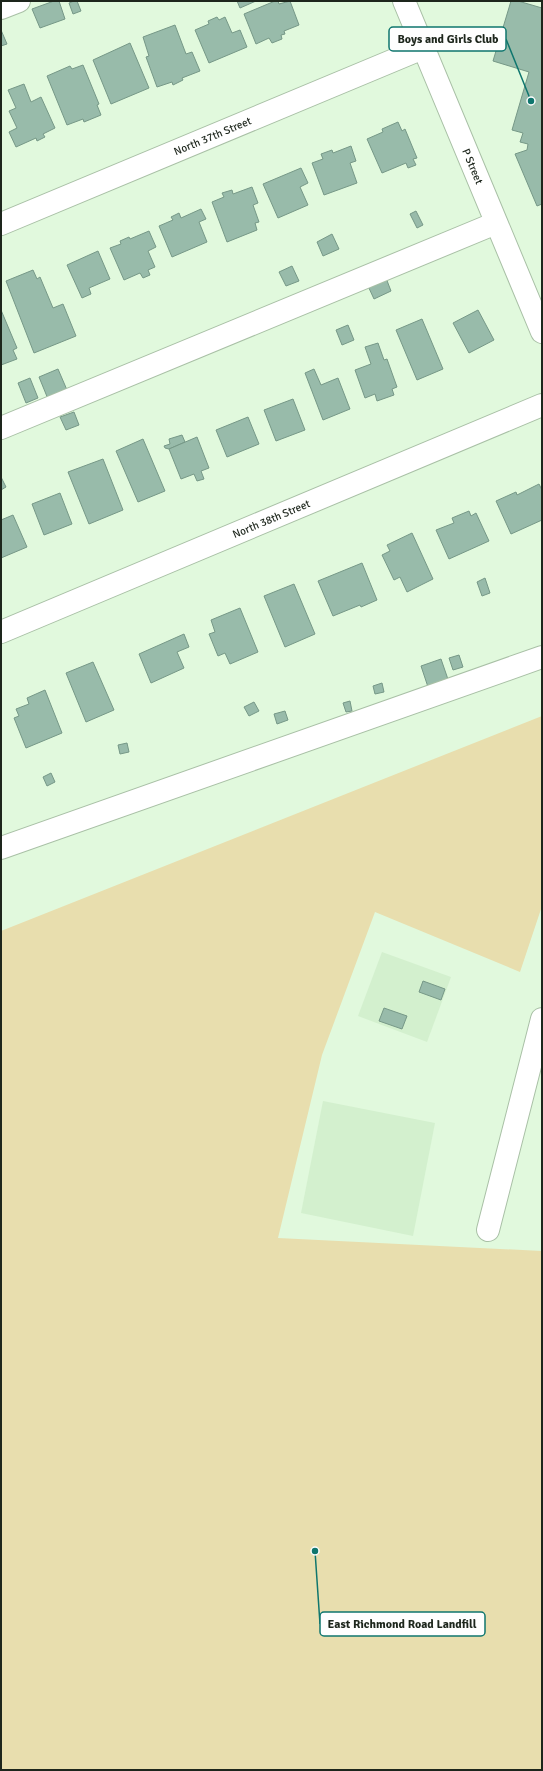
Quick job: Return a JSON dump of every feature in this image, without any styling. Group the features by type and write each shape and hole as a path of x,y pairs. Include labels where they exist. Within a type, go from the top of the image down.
{"street":[{"path":"1,8 19,1"},
{"name":"P Street","path":"404,1 542,332"},
{"name":"North 37th Street","path":"2,222 423,48"},
{"path":"1,428 496,223"},
{"name":"North 38th Street","path":"1,632 542,405"},
{"path":"1,848 542,657"},
{"path":"488,1230 542,1019"}],"shaded area":[{"path":"542,716 542,906 520,972 375,912 322,1055 278,1238 542,1251 542,1770 1,1770 1,931"},
{"path":"382,952 451,977 427,1042 358,1016"},
{"path":"323,1101 435,1123 413,1236 301,1213"}],"building":[{"path":"54,1 59,1 65,19 40,28 32,9"},
{"path":"77,1 81,11 73,14 69,3"},
{"path":"237,1 256,1 240,8"},
{"path":"278,1 279,4 290,1 299,25 284,31 285,34 281,35 282,39 272,43 269,38 256,44 244,14"},
{"path":"511,1 518,1 542,8 542,204 537,206 515,154 527,150 528,144 520,142 523,133 512,130 529,72 493,61"},
{"path":"217,17 219,20 225,17 232,33 240,30 247,47 209,63 195,30 209,24 208,21"},
{"path":"175,25 186,54 192,52 200,71 182,78 183,80 173,85 172,82 157,87 146,57 149,56 143,37"},
{"path":"1,30 7,44 1,46"},
{"path":"130,43 149,88 111,104 93,60"},
{"path":"83,65 99,104 97,105 101,115 84,122 83,119 67,125 47,76 70,66 72,69"},
{"path":"24,84 31,102 41,97 55,128 43,134 45,137 37,141 36,138 16,147 9,132 17,128 9,111 16,108 8,90"},
{"path":"398,122 402,131 405,129 417,158 413,159 416,165 408,168 406,163 382,173 367,139 383,132 382,129"},
{"path":"351,146 356,161 350,163 357,183 324,195 312,163 323,159 321,154 332,150 333,153"},
{"path":"301,168 308,183 300,187 308,205 278,218 263,184"},
{"path":"252,187 258,203 253,205 259,222 255,223 257,230 227,242 212,202 224,197 222,193 232,190 233,194"},
{"path":"201,209 206,219 199,222 207,242 172,257 159,226 173,220 171,217 179,213 181,218"},
{"path":"416,211 423,225 417,228 410,214"},
{"path":"149,231 156,247 148,251 155,267 148,270 150,275 143,278 140,273 124,280 110,248 121,244 120,241 129,237 130,239"},
{"path":"332,234 339,249 323,256 317,242"},
{"path":"98,251 110,279 89,288 91,294 82,298 67,265"},
{"path":"292,266 299,281 286,286 279,272"},
{"path":"33,270 37,279 40,277 53,308 63,304 76,336 34,353 6,281"},
{"path":"386,278 391,291 374,299 368,286"},
{"path":"1,310 17,348 13,350 17,359 1,365"},
{"path":"478,310 494,340 469,353 453,323"},
{"path":"422,319 443,369 417,380 396,330"},
{"path":"348,325 354,340 342,345 336,330"},
{"path":"378,343 384,360 387,359 397,387 392,389 394,395 377,401 375,394 365,398 355,370 371,364 365,347"},
{"path":"58,369 67,390 48,399 39,377"},
{"path":"314,369 321,385 338,378 350,409 323,420 305,373"},
{"path":"30,378 38,398 26,403 18,383"},
{"path":"293,399 305,430 276,441 264,410"},
{"path":"74,412 79,425 66,430 60,417"},
{"path":"248,417 259,444 227,457 216,430"},
{"path":"182,435 185,442 169,449 165,448 164,446 170,444 169,439"},
{"path":"197,437 209,468 201,471 204,479 197,481 194,474 181,479 169,449"},
{"path":"143,439 165,491 138,502 116,451"},
{"path":"103,459 123,510 89,524 68,472"},
{"path":"1,477 6,487 1,490"},
{"path":"539,484 542,490 542,520 511,534 496,501 516,492 517,495"},
{"path":"60,493 72,524 44,535 32,504"},
{"path":"469,511 471,516 476,513 489,541 449,559 436,530 454,523 452,518"},
{"path":"13,515 27,547 1,558 1,520"},
{"path":"412,533 433,579 407,592 400,577 394,580 382,555 390,551 387,545"},
{"path":"362,563 377,600 333,616 318,581"},
{"path":"485,578 490,593 482,596 477,582"},
{"path":"294,584 315,634 285,647 264,596"},
{"path":"240,608 258,652 230,664 225,653 218,656 209,634 215,632 211,620"},
{"path":"184,634 189,647 177,652 184,668 151,683 139,654"},
{"path":"459,655 463,667 453,670 449,658"},
{"path":"441,659 451,688 430,693 421,666"},
{"path":"93,662 114,710 86,722 66,673"},
{"path":"382,683 384,692 375,694 373,686"},
{"path":"45,690 62,733 26,748 14,718 19,716 16,709 29,704 27,698"},
{"path":"350,701 352,711 346,712 343,703"},
{"path":"254,702 259,711 249,716 244,707"},
{"path":"285,711 288,720 277,724 274,714"},
{"path":"127,743 129,752 120,754 118,745"},
{"path":"51,773 55,782 47,786 43,777"},
{"path":"423,981 445,989 441,1000 419,992"},
{"path":"384,1008 407,1016 402,1029 379,1021"}],"place":[{"name":"Boys and Girls Club","path":"531,101"},
{"name":"East Richmond Road Landfill","path":"315,1551"}]}
